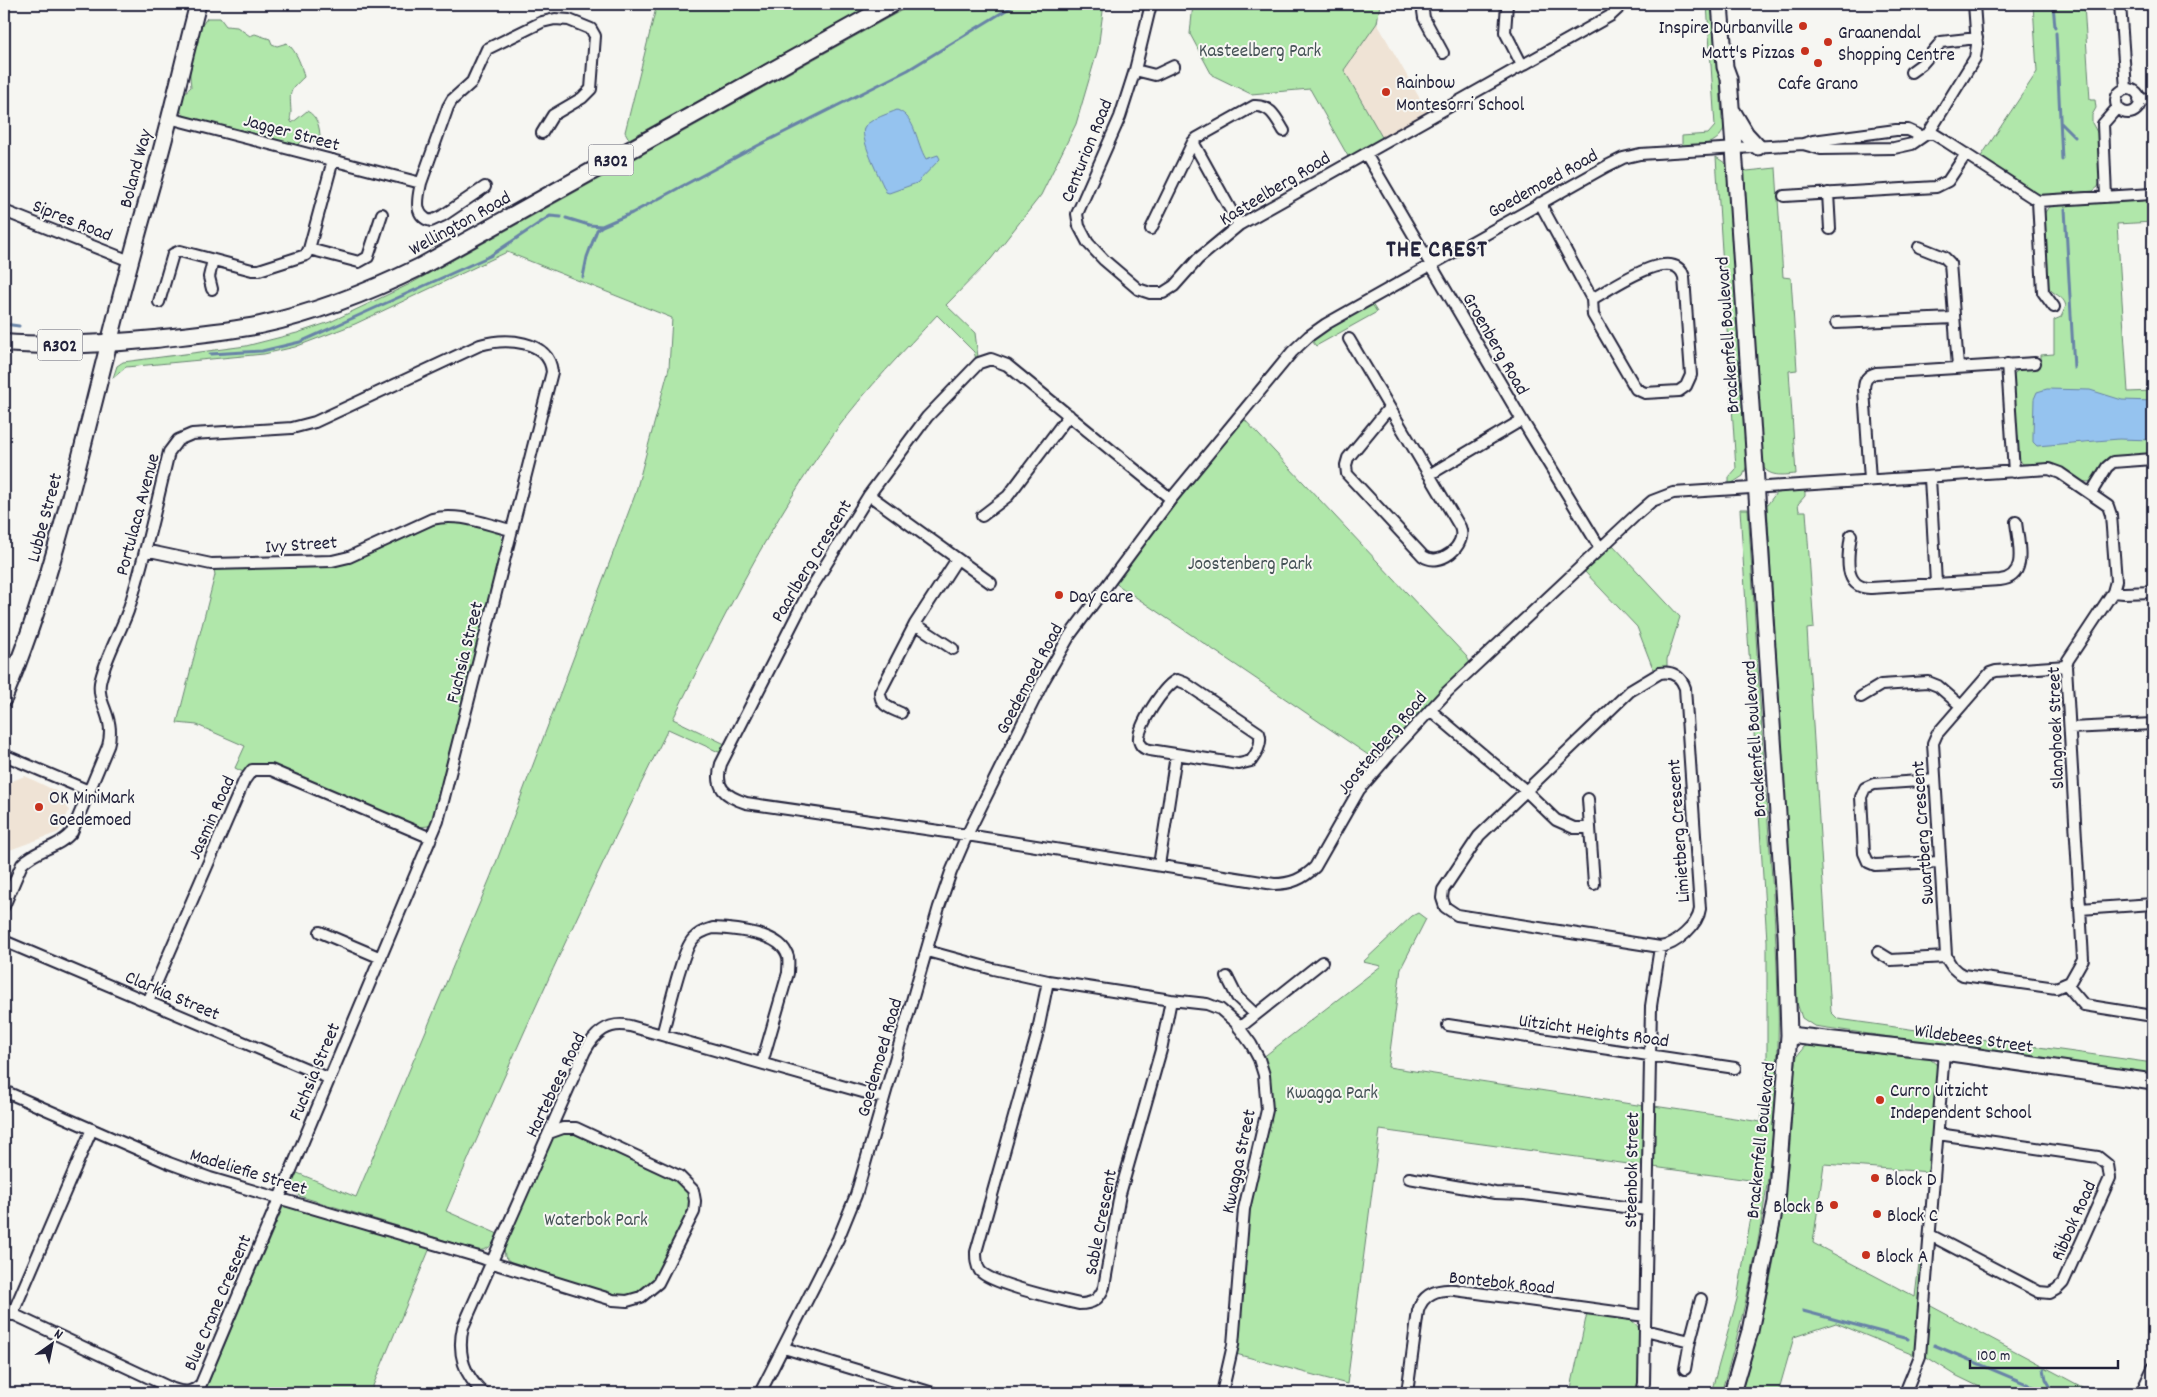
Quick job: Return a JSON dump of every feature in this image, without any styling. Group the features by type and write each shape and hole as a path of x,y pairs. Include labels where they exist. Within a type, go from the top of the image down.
{"main road":[{"name":"Wellington Road","path":"4,343 34,346 108,343 188,335 261,324 325,307 392,280 494,226 892,4"}],"street":[{"name":"Boland Way","path":"108,343 198,4"},
{"name":"Centurion Road","path":"1088,243 1077,220 1078,211 1100,166 1120,117 1135,70 1151,4"},
{"path":"1422,4 1424,18 1443,53"},
{"path":"1507,4 1505,32 1522,65"},
{"name":"Kasteelberg Road","path":"1088,243 1104,260 1138,289 1157,294 1174,286 1198,259 1239,225 1610,16 1623,4"},
{"name":"Brackenfell Boulevard","path":"1720,4 1725,68 1729,78"},
{"name":"Brackenfell Boulevard","path":"1727,4 1731,69 1729,78 1786,935 1789,1035 1776,1202 1750,1331 1732,1393"},
{"path":"1803,144 1821,149 1894,148 1905,147 1925,135 1973,63 1977,52 1974,4"},
{"path":"2120,4 2126,90"},
{"path":"485,187 442,216 431,221 423,216 418,206 421,183 448,107 452,100 472,82 487,49 542,22 555,19 569,20 591,29 595,36 591,89 582,98 553,115 542,133"},
{"path":"1911,72 1922,64 1941,42 1976,38"},
{"path":"1135,70 1154,75 1174,66"},
{"path":"2126,90 2133,91 2139,100 2138,108 2131,113 2123,113 2117,108 2116,96 2126,90"},
{"path":"2139,100 2153,99"},
{"path":"1151,230 1193,142 1202,135 1254,106 1264,107 1271,111 1284,131"},
{"path":"2106,197 2103,124 2117,108"},
{"path":"1731,109 1742,128 1758,146"},
{"name":"Jagger Street","path":"169,118 421,183"},
{"path":"1803,144 1813,140 1881,131 1908,130 1937,136 2038,201 2153,192"},
{"path":"1193,142 1239,225"},
{"name":"Goedemoed Road","path":"760,1393 784,1348 847,1217 863,1171 948,881 967,835 1061,649 1080,620 1171,499 1300,343 1326,324 1606,166 1632,156 1803,144"},
{"name":"Groenberg Road","path":"1366,154 1522,420 1600,548"},
{"path":"1784,196 1936,187 1948,181 1966,154"},
{"path":"159,302 173,254 176,251 180,250 213,260 259,270 302,258 310,249 333,160"},
{"path":"1828,193 1830,229"},
{"path":"2038,201 2044,292 2054,307"},
{"path":"1540,203 1592,299 1593,315 1636,389 1645,393 1679,391 1686,386 1691,375 1684,277 1681,270 1673,265 1653,266 1592,299"},
{"name":"Sipres Road","path":"4,211 130,261"},
{"path":"310,249 359,262 364,260 368,257 382,214"},
{"path":"1919,247 1944,257 1950,263 1958,367"},
{"path":"212,289 209,277 213,260"},
{"path":"1836,323 1954,318"},
{"path":"1349,339 1460,527 1462,534 1457,546 1443,558 1429,560 1423,556 1350,477 1346,469 1348,458 1389,408"},
{"name":"Portulaca Avenue","path":"4,906 22,864 33,855 56,845 68,836 75,825 108,746 111,731 100,684 128,611 169,452 173,445 183,437 207,432 292,428 315,422 480,345 494,341 531,346 540,350"},
{"name":"Lubbe Street","path":"4,698 30,635 41,602 80,459 108,343"},
{"name":"Fuchsia Street","path":"279,1198 328,1078 431,838 449,779 552,372 548,357 540,350"},
{"name":"Paarlberg Crescent","path":"967,835 746,803 727,795 718,781 721,764 807,594 869,495 927,417 976,365 983,361 1002,362 1171,499"},
{"path":"1870,480 1864,389 1867,378 1876,373 2036,363"},
{"path":"2007,364 2014,472"},
{"path":"982,516 1008,496 1069,415"},
{"path":"1429,475 1522,420"},
{"path":"2091,493 2107,467 2113,462 2153,459"},
{"name":"Slanghoek Street","path":"1756,488 1824,482 1930,478 2054,470 2091,493 2106,504 2110,510 2116,581 2113,592 2068,660 2066,666 2082,961 2067,984"},
{"path":"1930,478 1936,583"},
{"name":"Joostenberg Road","path":"967,835 1274,884 1290,883 1304,877 1314,867 1359,790 1430,710 1645,506 1659,497 1673,493 1756,488"},
{"path":"869,495 991,583"},
{"name":"Ivy Street","path":"145,550 211,564 325,562 349,557 432,519 443,516 454,516 511,530"},
{"path":"1852,534 1848,550 1849,574 1856,584 1871,588 2000,580 2010,577 2021,558 2016,522"},
{"path":"900,713 885,706 880,700 880,692 915,624 957,559"},
{"path":"2113,592 2153,592"},
{"path":"915,624 953,649"},
{"name":"Swartberg Crescent","path":"1946,957 1934,740 1984,678 1993,672 2066,666"},
{"name":"Limietberg Crescent","path":"1663,673 1672,674 1680,679 1685,688 1700,908 1698,918 1674,942 1660,947 1457,915 1448,910 1442,898 1445,886 1479,836 1525,790 1634,688 1663,673"},
{"path":"1177,680 1186,683 1256,731 1261,738 1253,758 1243,764 1176,754 1146,749 1140,744 1139,737 1152,708 1170,684 1177,680"},
{"path":"1861,697 1881,685 1928,682 1938,686 1961,706"},
{"path":"1430,710 1525,790 1556,820 1574,828 1590,828"},
{"path":"2070,728 2153,724"},
{"path":"4,754 89,791"},
{"path":"1159,866 1176,754"},
{"name":"Jasmin Road","path":"148,1002 244,781 252,770 270,770 431,838"},
{"path":"1935,780 1874,784 1865,788 1860,797 1863,844 1866,859 1875,865 1940,862"},
{"path":"1588,799 1594,884"},
{"path":"2080,909 2153,904"},
{"path":"662,1035 685,954 693,939 706,930 713,928 763,936 779,944 788,956 788,973 762,1063"},
{"path":"320,932 381,958"},
{"name":"Clarkia Street","path":"4,941 328,1078"},
{"name":"Steenbok Street","path":"1642,1393 1644,1383 1650,1054 1652,1006 1660,947"},
{"name":"Kwagga Street","path":"927,951 993,969 1048,981 1207,1004 1220,1009 1239,1028 1259,1060 1266,1090 1267,1110 1244,1209 1233,1345 1222,1393"},
{"path":"1878,952 1891,960 1946,957 1952,968 1963,975 2051,988 2060,988 2067,984 2084,1005 2153,1016"},
{"path":"1239,1028 1322,962"},
{"path":"1227,977 1237,997 1255,1014"},
{"name":"Sable Crescent","path":"1048,981 1037,1034 976,1252 976,1262 979,1270 994,1280 1079,1304 1087,1304 1098,1299 1104,1287 1120,1194 1161,1050 1171,1000"},
{"name":"Hartebees Road","path":"484,1393 466,1372 460,1346 463,1327 585,1052 596,1034 609,1026 623,1024 884,1098"},
{"name":"Uitzicht Heights Road","path":"1448,1025 1735,1068"},
{"name":"Wildebees Street","path":"1789,1035 1944,1052 2153,1082"},
{"path":"1905,1393 1920,1356 1944,1052"},
{"name":"Madeliefie Street","path":"4,1091 169,1163 210,1178 620,1301 641,1297 658,1283 694,1212 693,1190 679,1176 576,1128 563,1128 549,1133"},
{"path":"8,1312 92,1129"},
{"name":"Ribbok Road","path":"1930,1235 2030,1288 2050,1293 2063,1283 2109,1182 2111,1173 2105,1161 2094,1156 1938,1134"},
{"path":"1409,1178 1495,1193 1524,1194 1647,1210"},
{"name":"Blue Crane Crescent","path":"8,1312 173,1389 191,1391 201,1384 208,1369 279,1198"},
{"name":"Bontebok Road","path":"1407,1393 1419,1307 1426,1296 1435,1292 1455,1290 1645,1316"},
{"path":"1685,1368 1701,1299"},
{"path":"1645,1330 1690,1341"},
{"path":"784,1348 933,1393"},
{"path":"2141,1393 2153,1368"}],"shaded area":[{"name":"Rainbow Montesorri School","path":"1377,23 1428,113 1383,139 1344,70"},
{"path":"25,776 62,794 69,811 59,832 7,851 4,850 4,784"}],"green space":[{"path":"657,4 874,4 629,139 625,132"},
{"path":"913,4 1104,4 1098,49 1076,124 1041,195 991,259 946,305 975,333 978,357 976,359 974,352 937,315 873,385 837,429 813,463 769,534 673,719 725,744 721,753 668,729 553,968 446,1211 498,1234 492,1244 484,1250 476,1250 299,1196 292,1188 295,1172 356,1197 491,876 635,495 669,368 672,318 507,252 355,324 295,347 264,354 126,367 113,378 117,366 123,362 246,346 297,333 330,322 410,284"},
{"name":"Kasteelberg Park","path":"1193,4 1380,4 1377,23 1344,70 1383,139 1349,158 1310,89 1251,94 1212,75 1190,34"},
{"path":"1707,4 1716,4 1722,120 1725,123 1720,136 1710,143 1682,146 1682,136 1708,134 1715,126"},
{"path":"2033,4 2084,4 2090,100 2095,100 2096,108 2092,115 2092,123 2098,134 2100,182 2093,191 2040,196 1980,158 2037,72"},
{"path":"207,18 220,18 226,26 237,27 250,36 255,34 270,39 272,44 277,46 287,43 298,59 304,77 291,92 292,123 307,111 317,122 320,138 316,141 303,140 296,147 287,142 271,143 256,134 245,134 220,125 215,127 185,117 179,109 183,94 191,87 189,66 193,51 198,42 198,31"},
{"path":"1716,157 1725,163 1729,172 1748,463 1743,476 1729,485 1729,477 1736,469"},
{"path":"1776,168 1783,277 1791,278 1797,370 1789,371 1796,474 1781,475 1768,472 1761,464 1742,172 1744,169 1747,171"},
{"path":"2144,199 2153,203 2153,222 2117,224 2128,392 2153,391 2153,454 2115,457 2093,480 2088,482 2080,481 2053,464 2023,464 2018,458 2012,377 2014,373 2021,369 2040,367 2040,355 2054,354 2054,320 2061,317 2066,306 2063,299 2052,292 2048,286 2044,214 2048,208 2054,205"},
{"path":"1372,304 1377,312 1316,346 1312,341 1331,327"},
{"name":"Joostenberg Park","path":"1244,419 1467,657 1470,663 1418,715 1377,761 1115,583"},
{"path":"1805,489 1805,496 1798,504 1799,511 1806,511 1814,628 1807,629 1831,1012 1838,1019 2153,1063 2153,1075 1814,1026 1802,1018 1797,1003 1767,505 1776,493"},
{"path":"1740,509 1748,509 1776,942 1778,1046 1772,1147 1757,1247 1735,1345 1721,1393 1711,1393 1737,1299 1757,1181 1653,1167 1654,1106 1761,1122 1767,1062 1767,941"},
{"path":"454,520 495,530 501,536 503,546 434,820 429,826 418,827 273,765 254,765 243,772 235,768 245,746 197,725 177,723 215,575 214,569 330,567 341,564 437,521"},
{"path":"1612,544 1680,617 1667,659 1667,666 1655,670 1637,627 1584,571"},
{"name":"Kwagga Park","path":"1418,913 1426,919 1401,968 1388,1067 1644,1106 1643,1166 1380,1130 1347,1384 1236,1354 1249,1206 1271,1113 1269,1083 1262,1058 1381,966 1363,962 1412,916"},
{"path":"1809,1045 1848,1050 1925,1055 1936,1064 1938,1071 1930,1172 1824,1164 1813,1243 1915,1297 1919,1263 1922,1263 1916,1356 1836,1323 1794,1337 1778,1393 1741,1393 1763,1309 1785,1195 1797,1056 1804,1047"},
{"name":"Waterbok Park","path":"559,1133 571,1133 679,1181 687,1192 690,1199 689,1212 656,1276 643,1289 626,1295 615,1295 514,1265 505,1257 504,1247 552,1139"},
{"path":"288,1205 430,1248 370,1393 200,1393 207,1386 283,1207"},
{"path":"1929,1305 2096,1393 1988,1393 1988,1391 1957,1376 1925,1356"},
{"path":"1587,1313 1626,1318 1637,1326 1640,1332 1639,1380 1636,1393 1570,1393"}],"water":[{"path":"897,110 903,113 912,124 926,159 938,155 940,159 917,183 889,193 886,192 871,158 863,131 865,126 872,121"},
{"path":"2047,389 2090,390 2122,400 2153,401 2153,440 2119,439 2037,446 2033,442 2034,399 2037,392"}],"waterway":[{"path":"583,277 587,257 597,230 602,226 632,213 759,145 908,70 1016,4"},
{"path":"2053,4 2055,27"},
{"path":"2056,33 2062,160"},
{"path":"2061,123 2075,137"},
{"path":"2065,209 2074,368"},
{"path":"210,354 262,351 300,342 490,256 550,216 561,217"},
{"path":"566,218 589,225 602,226"},
{"path":"4,324 19,326"},
{"path":"1803,1311 1908,1339"},
{"path":"1934,1345 2048,1393"},
{"path":"2044,1369 2046,1379 2054,1393"}],"place":[{"name":"Inspire Durbanville","path":"1803,26"},
{"name":"Graanendal Shopping Centre","path":"1828,42"},
{"name":"Matt's Pizzas","path":"1805,51"},
{"name":"Cafe Grano","path":"1818,63"},
{"name":"Rainbow Montesorri School","path":"1386,92"},
{"name":"Day Care","path":"1059,595"},
{"name":"OK MiniMark Goedemoed","path":"39,807"},
{"name":"Curro Uitzicht Independent School","path":"1880,1100"},
{"name":"Block D","path":"1875,1178"},
{"name":"Block B","path":"1834,1205"},
{"name":"Block C","path":"1877,1214"},
{"name":"Block A","path":"1866,1255"}],"district":[{"name":"THE CREST","path":"1437,248"}]}
